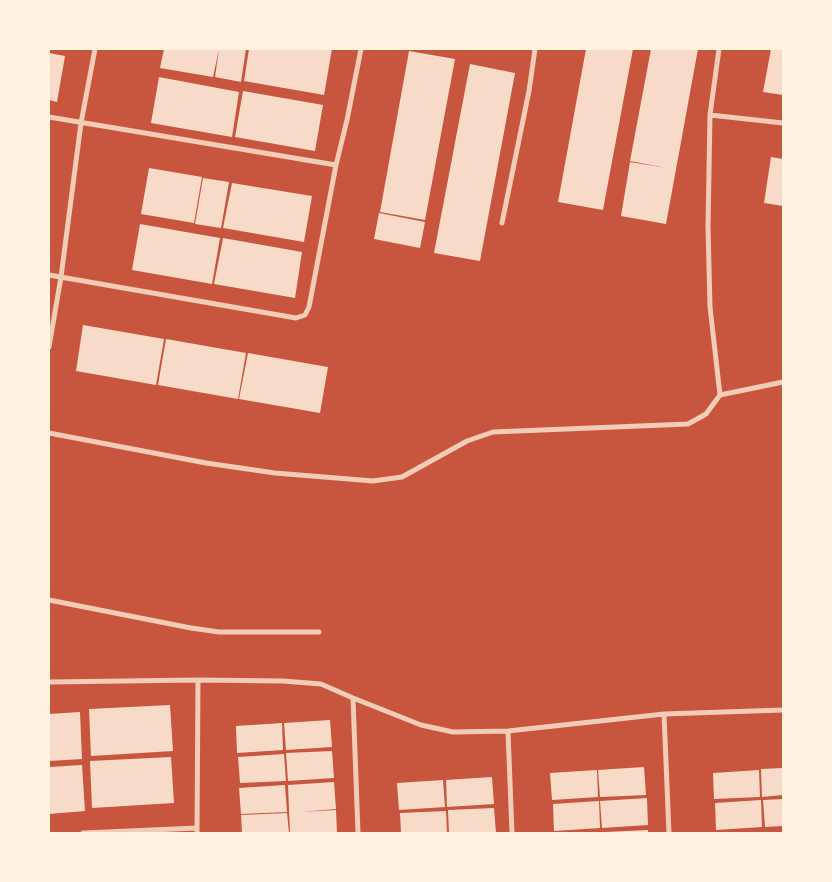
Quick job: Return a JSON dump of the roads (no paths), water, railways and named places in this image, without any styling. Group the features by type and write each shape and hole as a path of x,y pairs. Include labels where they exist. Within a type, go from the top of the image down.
{"street":[{"path":"49,347 61,277 81,123 95,49"},
{"path":"49,275 296,318 305,315 310,307 336,165 361,49"},
{"path":"502,223 529,91 535,49"},
{"path":"49,433 206,463 276,473 373,481 402,477 467,441 493,432 688,424 706,414 720,394 710,298 708,227 710,115 719,49"},
{"path":"710,115 783,123"},
{"path":"49,117 336,165"},
{"path":"720,394 783,382"},
{"path":"49,600 219,632 320,632"},
{"path":"83,833 197,831 198,680"},
{"path":"49,682 198,680 283,681 321,684 421,725 453,732 508,731 664,714 783,710"},
{"path":"353,698 358,833"},
{"path":"664,714 669,833"},
{"path":"508,731 512,833"}]}
